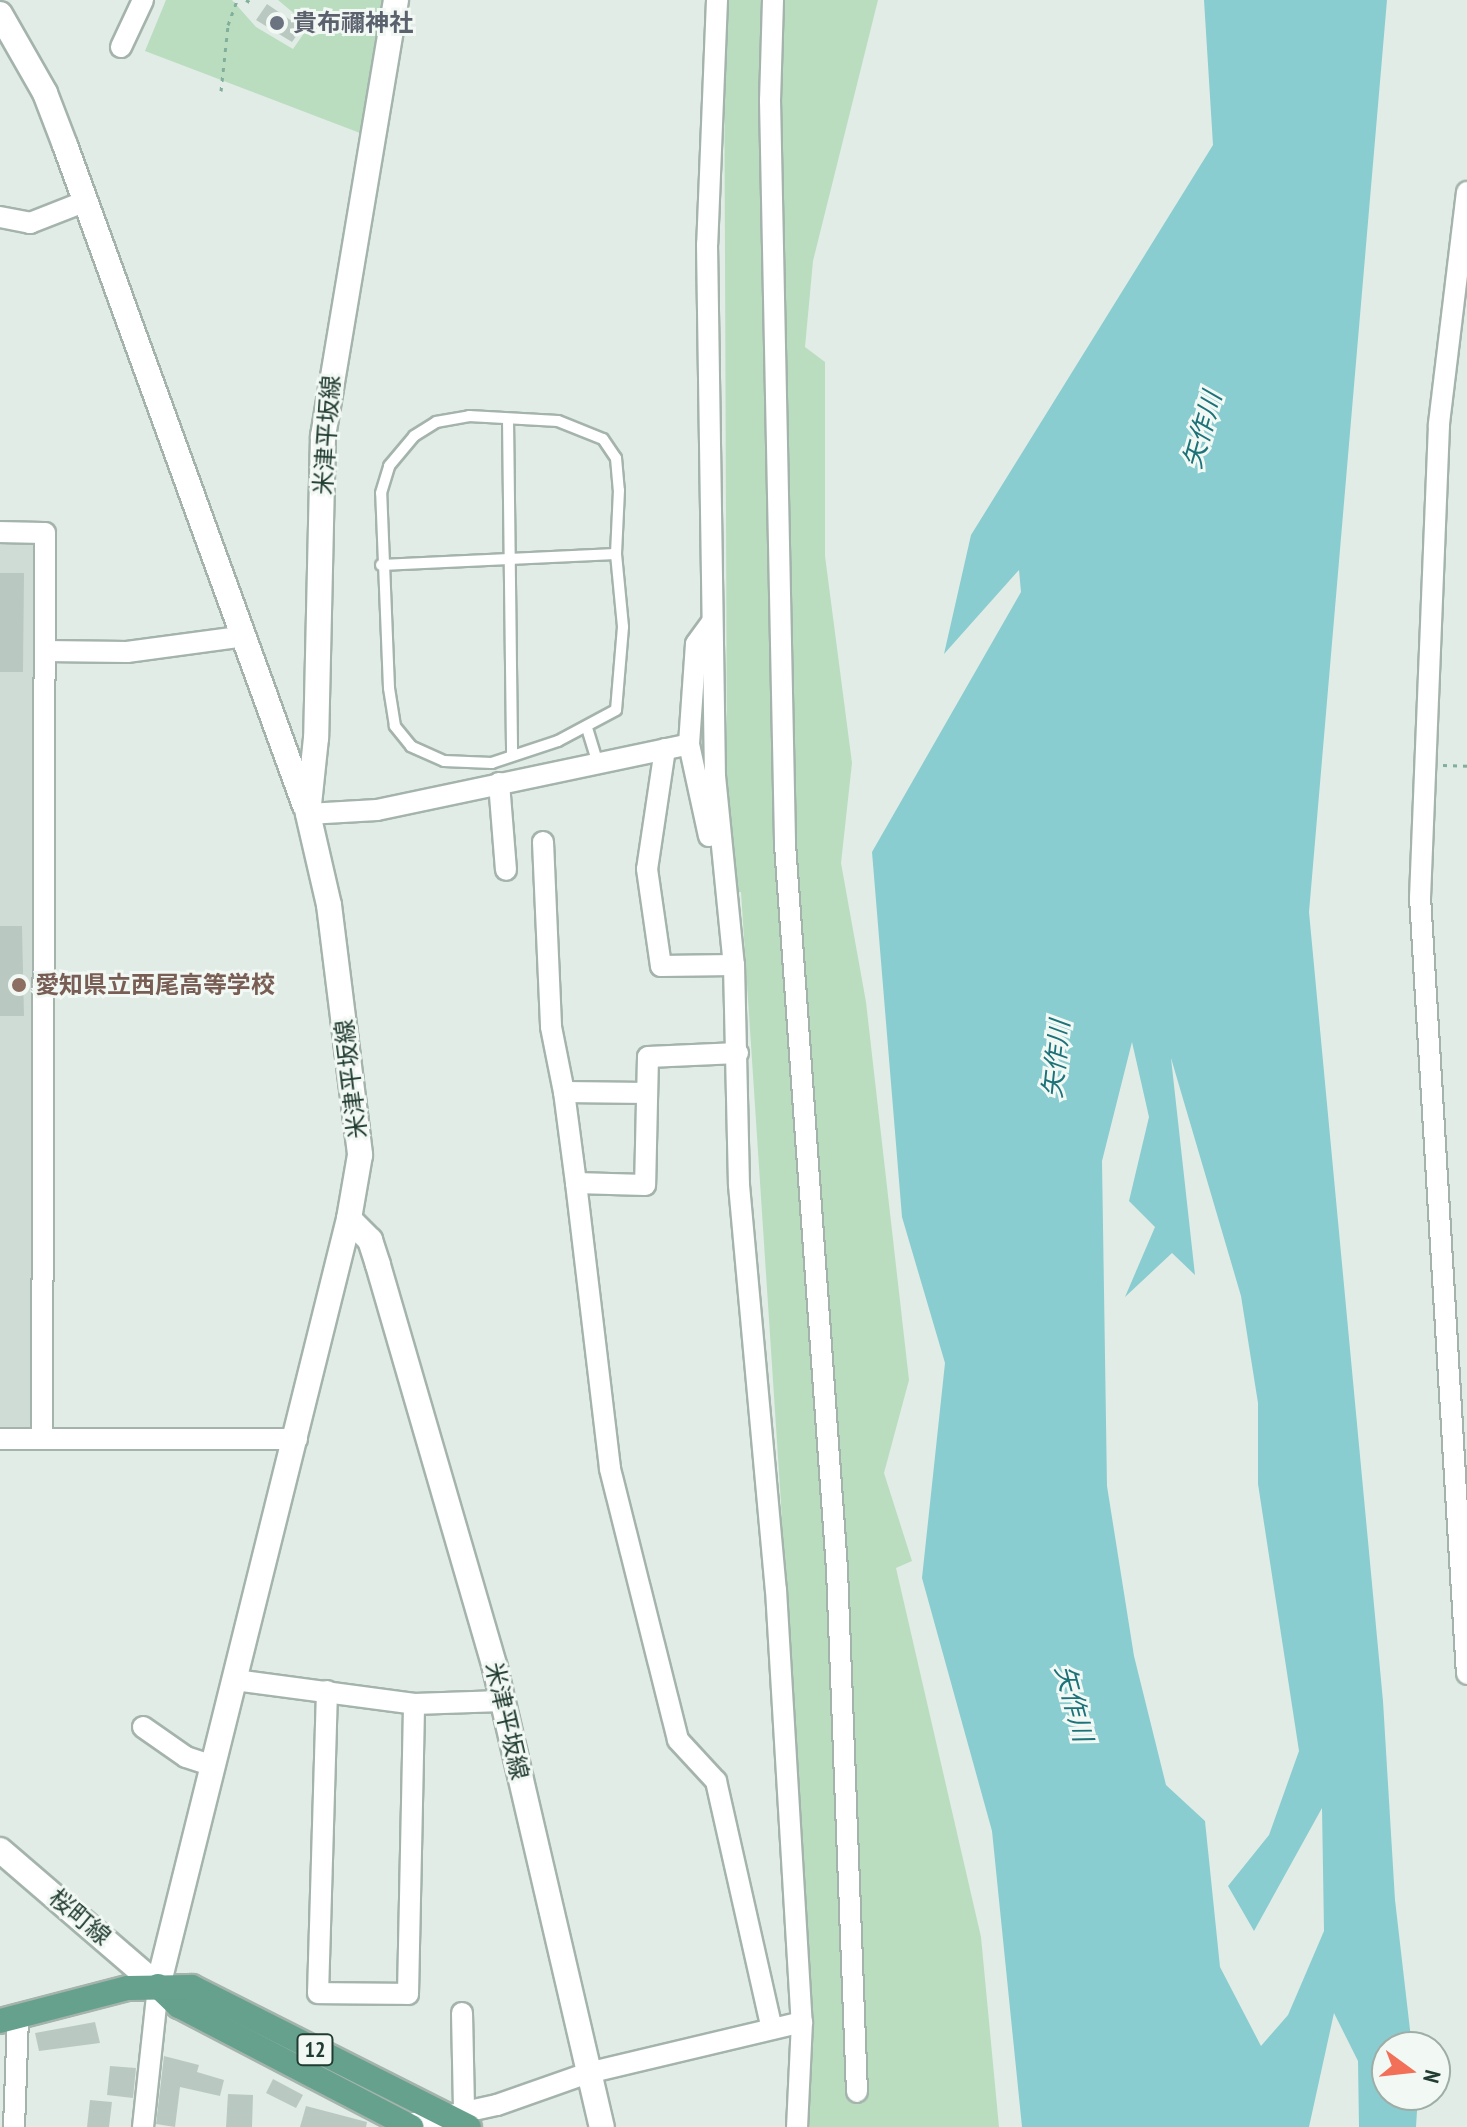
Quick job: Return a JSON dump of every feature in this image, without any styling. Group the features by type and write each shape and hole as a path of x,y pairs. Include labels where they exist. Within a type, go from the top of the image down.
{"main road":[{"name":"米津平坂線","path":"396,0 323,436 316,738 308,814 329,905 360,1155 349,1219 370,1240 378,1265 502,1701 602,2127"},
{"path":"0,14 45,93 308,814"},
{"path":"158,1986 297,1439 349,1219"},
{"name":"桜町線","path":"0,1850 158,1986"},
{"name":"12","path":"158,1986 179,2006 404,2126"},
{"name":"12","path":"9,2018 128,1988 192,1987 459,2117"}],"street":[{"path":"121,47 143,0"},
{"path":"717,0 707,244 711,623 721,866 734,965 739,1185 776,1590 802,2022 797,2127"},
{"path":"773,0 770,116 785,844 837,1570 857,2092"},
{"path":"1467,192 1439,425 1420,897 1467,1674"},
{"path":"0,217 30,223 86,201"},
{"path":"0,532 45,533 42,1439"},
{"path":"711,623 696,644 689,744 709,840 721,866"},
{"path":"45,651 127,652 245,636"},
{"path":"308,814 377,810 689,744"},
{"path":"665,749 647,869 661,966 734,965"},
{"path":"499,783 506,870"},
{"path":"543,842 551,1027 564,1092 610,1469 678,1740 716,1781 772,2029"},
{"path":"576,1183 645,1185 648,1057 738,1053"},
{"path":"564,1092 647,1093"},
{"path":"0,1439 297,1439"},
{"path":"235,1680 414,1704 502,1701"},
{"path":"327,1691 318,1993 408,1994 414,1704"},
{"path":"143,1727 186,1757 213,1766"},
{"path":"143,2127 158,1986"},
{"path":"459,2117 462,2013"},
{"path":"9,2018 14,2127"},
{"path":"404,2126 459,2117 588,2073 802,2022"}],"lane":[{"path":"469,416 508,419 558,421 603,439 616,458 616,554 622,674 616,710 587,728 492,763 444,761 411,746 395,726 381,565 381,493 389,466 414,436 436,422 469,416"},
{"path":"508,419 505,511 512,557 508,637 512,755"},
{"path":"381,565 616,554"},
{"path":"587,728 598,763"}],"path":[{"path":"221,91 228,25 237,0"}],"shaded area":[{"name":"愛知県立西尾高等学校","path":"0,537 39,541 35,1429 0,1429"}],"green space":[{"path":"166,0 232,0 256,27 293,49 309,26 278,0 382,0 360,133 145,51"},
{"path":"724,0 878,0 813,261 805,347 825,362 825,556 852,763 841,863 866,1002 909,1380 884,1473 912,1561 896,1568 981,1937 999,2127 807,2127 781,1503 741,892 735,893 727,778"}],"water":[{"name":"矢作川","path":"1204,0 1387,0 1309,912 1383,1701 1395,1900 1410,2031 1371,2031 1371,2111 1417,2111 1416,2127 1359,2127 1358,2061 1334,2013 1309,2127 1022,2127 992,1831 922,1578 945,1363 902,1217 872,852 1021,592 1019,570 944,654 971,535 1213,145","holes":["1132,1042 1149,1117 1129,1201 1155,1227 1125,1297 1172,1253 1195,1275 1171,1058 1241,1296 1258,1403 1258,1484 1299,1751 1269,1835 1228,1886 1254,1931 1322,1808 1324,1931 1288,2015 1261,2046 1220,1967 1205,1821 1166,1785 1134,1656 1107,1486 1102,1161"]}],"building":[{"name":"貴布禰神社","path":"267,4 302,28 292,42 256,20"},
{"path":"0,573 24,573 23,672 0,672"},
{"path":"0,926 22,926 24,1016 0,1016"},
{"path":"95,2022 100,2043 39,2051 35,2033"},
{"path":"164,2056 199,2065 197,2072 224,2080 220,2096 180,2087 175,2127 156,2124"},
{"path":"110,2066 136,2068 133,2098 107,2095"},
{"path":"273,2079 303,2095 296,2108 266,2093"},
{"path":"228,2094 253,2095 252,2127 226,2127"},
{"path":"90,2100 112,2102 109,2127 87,2127"},
{"path":"306,2106 367,2122 366,2127 300,2127"}],"place":[{"name":"貴布禰神社","path":"277,23"},
{"name":"愛知県立西尾高等学校","path":"19,985"}]}
